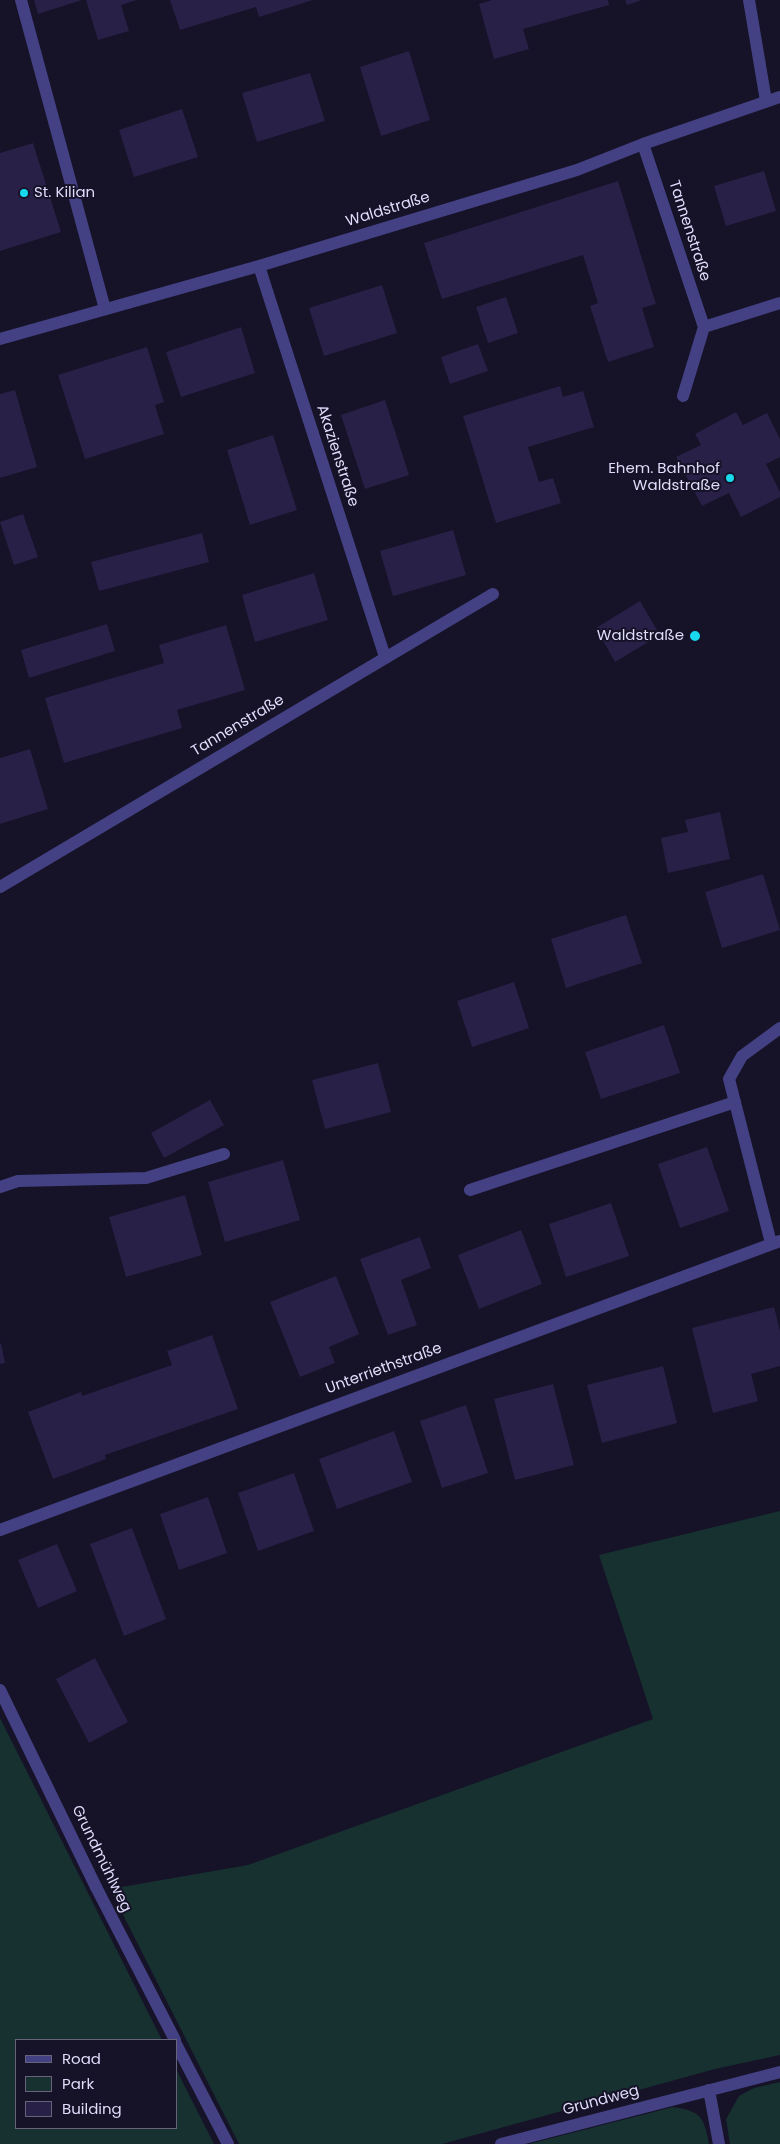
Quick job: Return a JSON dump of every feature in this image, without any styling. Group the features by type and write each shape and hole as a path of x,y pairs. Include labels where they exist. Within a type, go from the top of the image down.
{"street":[{"path":"21,0 105,309"},
{"path":"749,0 766,101"},
{"name":"Waldstraße","path":"0,339 259,266 577,170 643,144 780,97"},
{"name":"Tannenstraße","path":"643,144 704,327"},
{"name":"Akazienstraße","path":"259,266 385,657"},
{"path":"683,396 704,327 780,303"},
{"name":"Tannenstraße","path":"0,887 493,594"},
{"path":"775,1242 729,1079 742,1056 780,1028"},
{"path":"470,1190 735,1102"},
{"path":"0,1187 18,1181 146,1178 224,1154"},
{"name":"Unterriethstraße","path":"0,1530 775,1242"},
{"name":"Grundmühlweg","path":"0,1690 96,1887 173,2039"},
{"name":"Grundmühlweg","path":"178,2048 228,2144"},
{"name":"Grundweg","path":"501,2144 780,2072"},
{"path":"709,2090 719,2144"}],"green space":[{"path":"780,1511 780,2055 715,2069 442,2144 239,2144 110,1889 248,1865 653,1719 599,1555"},
{"path":"0,1718 161,2039 15,2039 15,2129 178,2129 178,2073 214,2144 0,2144"},
{"path":"780,2082 780,2144 730,2144 726,2119 739,2096 754,2088"},
{"path":"673,2107 690,2111 700,2117 705,2127 709,2144 529,2144"}],"building":[{"path":"34,0 82,0 38,14"},
{"path":"86,0 137,0 121,5 129,31 98,40"},
{"path":"170,0 313,0 259,17 256,7 180,30"},
{"path":"492,0 608,0 609,5 523,29 529,49 494,59 479,4"},
{"path":"625,0 642,0 627,5"},
{"path":"409,51 430,120 381,136 360,67"},
{"path":"310,73 325,121 257,142 242,93"},
{"path":"182,109 198,157 134,177 119,130"},
{"name":"St. Kilian","path":"33,143 61,232 0,251 0,153"},
{"path":"764,171 776,211 726,226 714,186"},
{"path":"618,181 656,304 642,308 654,347 608,362 590,306 598,303 583,255 442,299 424,243"},
{"path":"382,285 397,333 324,356 309,308"},
{"path":"506,297 518,333 488,343 476,307"},
{"path":"241,327 255,373 181,397 166,352"},
{"path":"478,344 488,371 450,384 441,357"},
{"path":"147,347 164,402 155,405 164,434 85,459 58,375"},
{"path":"560,386 563,397 583,391 594,427 528,447 539,482 553,478 561,503 496,523 463,416"},
{"path":"15,390 37,467 0,478 0,394"},
{"path":"385,400 409,475 365,489 341,415"},
{"name":"Ehem. Bahnhof Waldstraße","path":"736,412 743,425 767,413 780,439 780,457 766,464 780,492 780,497 741,517 729,493 702,506 676,457 701,445 695,434"},
{"path":"273,435 297,510 250,525 227,450"},
{"path":"23,514 38,557 14,565 0,522"},
{"path":"453,530 466,575 393,596 380,551"},
{"path":"202,533 209,562 99,591 91,562"},
{"path":"314,573 328,620 255,642 242,595"},
{"path":"640,601 660,635 615,662 596,628"},
{"path":"107,624 115,651 29,678 21,650"},
{"path":"226,625 245,690 177,710 182,728 64,763 45,698 164,663 159,645"},
{"path":"30,749 48,809 0,824 0,758"},
{"path":"720,812 730,859 668,873 661,838 688,832 685,820"},
{"path":"763,874 780,930 722,948 705,892"},
{"path":"626,915 642,963 566,988 551,939"},
{"path":"514,982 529,1028 472,1047 457,1001"},
{"path":"664,1025 680,1073 601,1099 585,1052"},
{"path":"378,1063 391,1112 325,1129 312,1080"},
{"path":"210,1100 224,1125 164,1158 151,1133"},
{"path":"707,1147 729,1211 680,1228 658,1164"},
{"path":"283,1160 300,1220 225,1242 208,1182"},
{"path":"185,1195 202,1255 126,1277 109,1217"},
{"path":"611,1203 629,1256 566,1277 549,1224"},
{"path":"521,1230 542,1284 479,1309 458,1255"},
{"path":"420,1237 431,1268 401,1280 417,1325 388,1335 360,1259"},
{"path":"336,1276 359,1334 329,1347 335,1363 300,1377 270,1302"},
{"path":"774,1307 780,1331 780,1366 751,1374 758,1401 713,1413 692,1328"},
{"path":"212,1335 238,1409 105,1455 106,1459 53,1479 28,1412 81,1392 82,1396 172,1365 167,1351"},
{"path":"0,1344 5,1363 0,1364"},
{"path":"663,1366 677,1423 602,1443 587,1385"},
{"path":"553,1384 574,1465 515,1480 494,1399"},
{"path":"466,1405 488,1473 442,1488 420,1421"},
{"path":"394,1431 412,1482 337,1509 319,1459"},
{"path":"294,1473 314,1531 258,1551 238,1493"},
{"path":"208,1497 227,1553 179,1570 160,1514"},
{"path":"132,1528 166,1619 124,1636 90,1544"},
{"path":"57,1544 77,1591 38,1608 18,1560"},
{"path":"95,1658 128,1722 89,1743 56,1679"}],"place":[{"name":"St. Kilian","path":"24,193"},
{"name":"Ehem. Bahnhof Waldstraße","path":"730,478"},
{"name":"Waldstraße","path":"695,636"}]}
